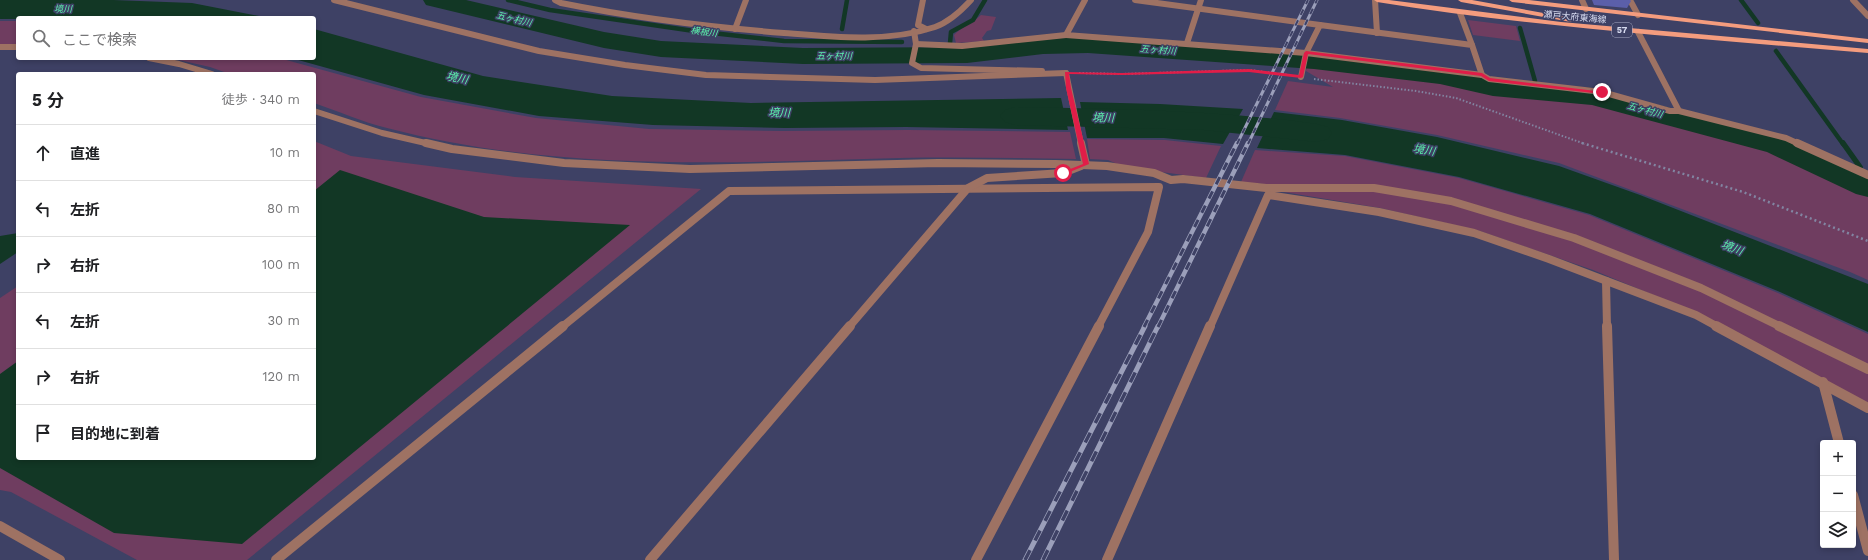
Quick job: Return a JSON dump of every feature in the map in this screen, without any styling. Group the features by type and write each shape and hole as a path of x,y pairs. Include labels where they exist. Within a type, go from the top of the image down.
{"main road":[{"name":"瀬戸大府東海線","path":"1376,0 1460,13 1638,32 1868,51"},
{"name":"57","path":"1461,0 1572,20 1671,30 1712,38"},
{"name":"瀬戸大府東海線","path":"1512,0 1868,42"}],"street":[{"path":"334,0 539,51 626,65 706,75 875,80 1066,73"},
{"path":"555,0 561,3 615,15 735,29 840,36 885,35 926,29 949,21 971,0"},
{"path":"735,29 746,0"},
{"path":"923,0 918,25 926,29"},
{"path":"1066,35 1086,0"},
{"path":"1135,0 1472,45"},
{"path":"1187,43 1201,0"},
{"path":"1376,0 1377,33"},
{"path":"1582,0 1586,9"},
{"path":"1630,0 1638,15"},
{"path":"1852,0 1868,16"},
{"path":"1460,13 1482,75"},
{"path":"1301,77 1306,53 1320,25"},
{"path":"914,31 915,45 912,63 921,68 1033,70 1066,73"},
{"path":"1638,32 1679,111"},
{"path":"915,45 962,46 1066,35 1306,53 1482,75 1489,79 1602,92 1670,111 1679,111 1786,138 1868,175"},
{"path":"0,47 16,47"},
{"path":"159,60 205,72"},
{"path":"1066,73 1068,88 1086,164"},
{"path":"316,112 382,133 452,149 564,163 690,168 938,163 1086,164 1154,173 1171,180"},
{"path":"650,560 968,188 987,178 1063,173 1086,164"},
{"path":"276,560 729,191 1159,187 1171,180 1183,179 1267,191 1379,212 1474,233 1550,259 1696,315 1823,382 1868,408"},
{"path":"976,560 1148,232 1159,187"},
{"path":"1267,191 1374,188 1451,201 1574,238 1701,288 1868,370"},
{"path":"1108,560 1267,191"},
{"path":"1606,281 1614,560"},
{"path":"1823,382 1838,440"},
{"path":"1856,506 1868,551"},
{"path":"0,526 60,560"}],"path":[{"path":"1066,73 1122,74 1249,70 1416,91 1456,98 1572,140 1743,192 1868,241"}],"shaded area":[{"path":"981,15 996,17 991,30 987,31 982,38 984,41 956,43 954,35"},
{"path":"1468,20 1516,26 1520,41 1473,35"},
{"path":"0,21 16,21 16,45 0,45"},
{"path":"179,60 286,60 421,97 536,118 649,129 1070,132 1076,159 921,158 706,162 577,158 513,152 450,142 378,126 316,104 316,72 224,72"},
{"path":"1307,66 1441,79 1494,91 1592,99 1775,148 1868,190 1868,280 1559,163 1437,135 1340,118 1275,110 1288,81 1333,87 1306,71"},
{"path":"1087,139 1165,140 1221,146 1206,178 1124,167 1108,160 1090,159"},
{"path":"316,142 351,156 515,177 701,189 247,560 137,560 11,492 0,490 0,298 16,287 16,460 316,460"},
{"path":"1255,150 1345,156 1459,178 1589,215 1778,293 1868,334 1868,403 1699,314 1593,270 1480,231 1380,208 1284,192 1264,184 1241,182"}],"water":[{"path":"0,0 113,0 192,3 259,16 16,16 16,19 0,19"},
{"path":"316,30 483,76 612,96 751,103 1061,98 1068,130 906,127 785,128 653,125 539,116 424,95 298,60 316,60"},
{"path":"1080,102 1160,104 1243,109 1223,144 1164,138 1087,138"},
{"path":"1274,112 1342,120 1437,137 1559,166 1640,195 1868,284 1868,332 1780,292 1590,214 1459,177 1345,155 1257,148"},
{"path":"340,170 484,217 630,225 242,544 114,533 0,468 0,374 16,362 16,460 316,460 316,189"},
{"path":"16,233 16,253 0,264 0,236"}],"waterway":[{"name":"五ヶ村川","path":"435,0 604,40 661,49 803,56 967,55 1043,46 1088,45 1314,61 1440,76 1493,88 1593,97 1778,145 1868,187"},
{"name":"横根川","path":"508,0 550,10 694,31 784,41 902,42"},
{"path":"842,29 847,0"},
{"name":"横根川","path":"950,43 951,32 973,20 985,0"},
{"path":"1741,0 1758,23"},
{"path":"1520,28 1535,81"},
{"path":"1776,51 1843,144"},
{"name":"五ヶ村川","path":"1537,88 1538,92"},
{"name":"境川","path":"1015,116 1204,121 1317,133"},
{"path":"1843,143 1860,167"},
{"name":"五ヶ村川","path":"1839,174 1850,172"}],"railway":[{"path":"1237,144 1308,0"},
{"path":"1248,144 1317,0"},
{"path":"1144,327 1237,143"},
{"path":"1158,327 1248,143"},
{"path":"1025,560 1145,326"},
{"path":"1043,560 1158,326"}],"route":[{"path":"1063,173 1086,164 1068,88 1066,73 1122,74 1249,70 1301,77 1306,53 1482,75 1489,79 1516,83 1602,92"}]}
